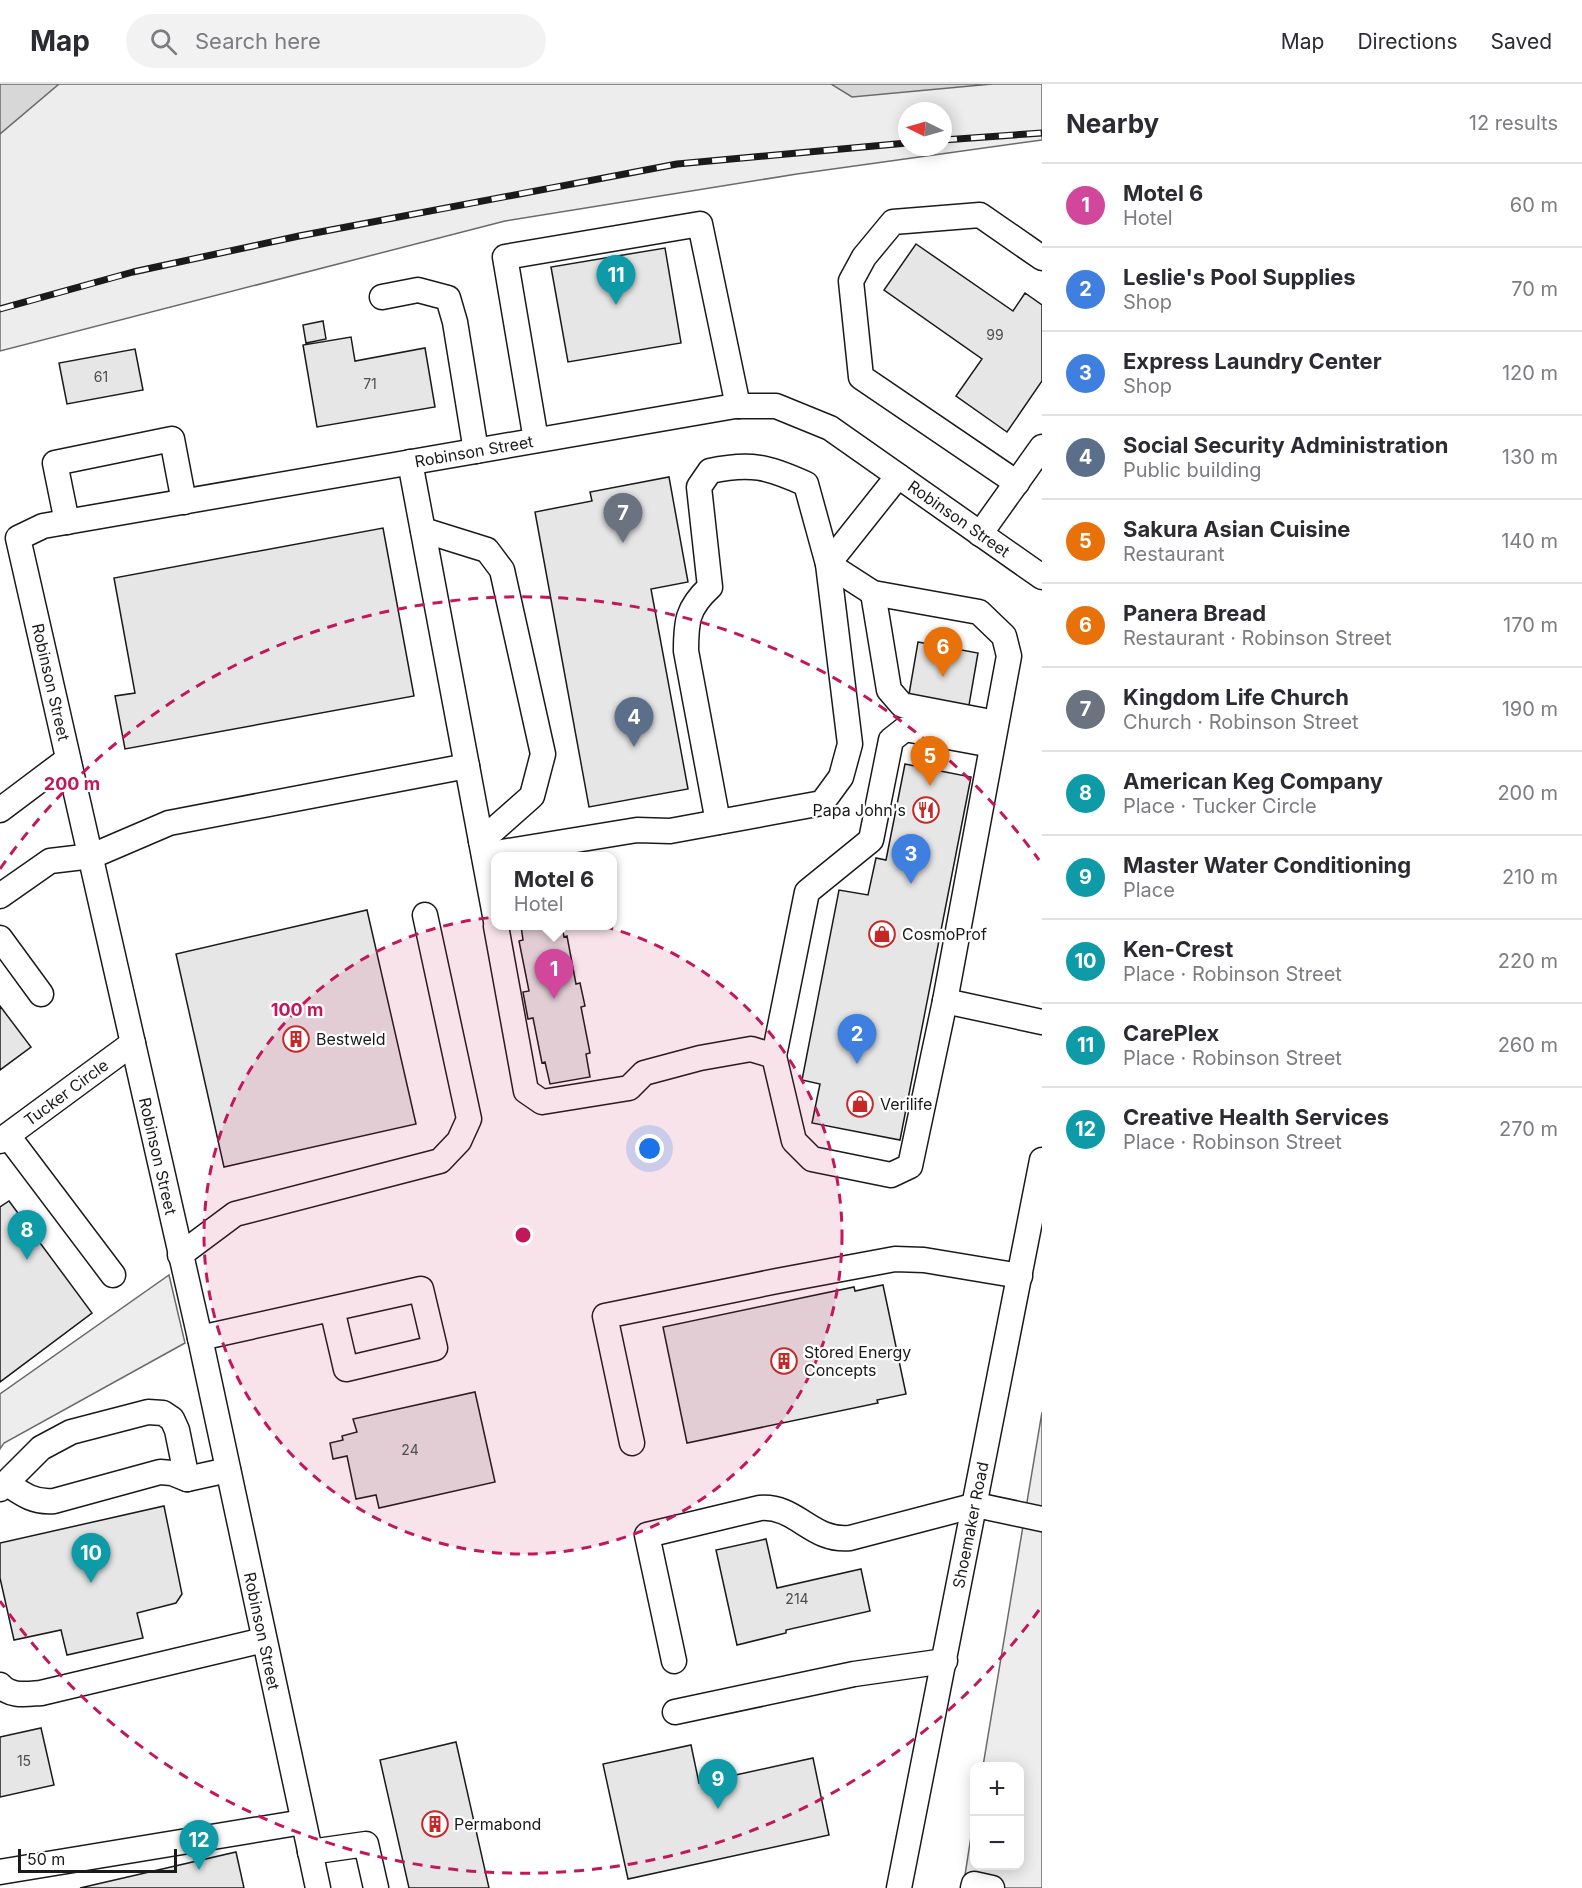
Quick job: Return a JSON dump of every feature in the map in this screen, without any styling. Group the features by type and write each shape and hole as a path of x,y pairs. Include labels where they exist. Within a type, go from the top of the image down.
{"street":[{"path":"1017,483 861,377 851,281 864,257 892,222 980,215 1042,258"},
{"path":"536,440 505,258 688,226 700,224 738,406"},
{"path":"382,297 418,290 448,297 455,321 476,451"},
{"name":"Robinson Street","path":"318,1888 200,1338 92,856 9,537 43,526 536,440 738,406 776,406 830,428 980,534 1041,573"},
{"path":"67,522 55,463 172,439 184,502"},
{"path":"980,534 1042,447"},
{"path":"410,462 491,897"},
{"path":"483,848 637,830 670,831 822,803 841,777 850,744 828,564 806,484 774,470 736,466 710,471 699,487 710,587 696,599 686,622 686,651 718,822"},
{"path":"828,564 898,476"},
{"path":"423,530 487,550 502,570 543,754 532,796 483,848"},
{"path":"828,564 873,593 979,612 1004,636 1009,656 945,1001 910,1166 891,1174 812,1160 794,1141 774,1056 807,892 872,840 891,740 905,729 994,734"},
{"path":"873,593 889,690 902,705 994,734"},
{"path":"0,810 68,759"},
{"path":"0,896 50,861 92,856 169,823 467,766"},
{"path":"180,1255 235,1214 440,1161 459,1141 469,1119 425,915"},
{"path":"497,930 526,1090 542,1102 629,1088 644,1073 700,1058 752,1049 774,1056"},
{"path":"0,938 41,994"},
{"path":"945,1001 1042,1022"},
{"name":"Tucker Circle","path":"4,1139 133,1043"},
{"path":"4,1139 113,1275"},
{"name":"Shoemaker Road","path":"899,1888 1042,1160"},
{"path":"632,1443 605,1316 895,1259 924,1260 1020,1276"},
{"path":"200,1338 421,1288 435,1348 346,1369 333,1309"},
{"path":"187,1479 177,1430 172,1419 163,1413 148,1412 71,1432 41,1448 3,1486 42,1502 54,1501 160,1472 172,1473 187,1479 228,1470"},
{"path":"674,1661 647,1535 751,1510 774,1507 826,1536 838,1539 850,1538 976,1505 1042,1519"},
{"path":"0,1684 1,1688 13,1694 41,1693 264,1640"},
{"path":"675,1712 854,1674 945,1661"},
{"path":"0,1872 303,1822"},
{"path":"310,1852 366,1844 376,1888"}],"shaded area":[{"path":"0,84 1042,84 1042,140 952,152 952,102 898,102 898,156 927,156 797,174 505,221 0,351"},
{"path":"0,84 59,84 0,134"},
{"path":"831,84 992,84 852,97"},
{"path":"169,1275 185,1343 4,1443 0,1449 0,1394"},
{"path":"1042,1412 1042,1888 963,1888 970,1843 970,1870 1024,1870 1024,1762 984,1762"}],"building":[{"path":"916,244 1013,311 1025,293 1042,305 1042,381 1007,432 956,396 982,359 884,290"},
{"path":"665,248 681,343 568,362 551,267"},
{"path":"323,321 326,339 306,343 303,325"},
{"path":"351,337 355,361 425,348 435,407 317,427 303,345"},
{"path":"135,349 143,390 67,404 59,363"},
{"path":"669,477 688,582 651,589 688,789 589,807 535,512 592,501 590,492"},
{"path":"383,528 414,696 125,749 115,696 135,693 114,578"},
{"path":"918,642 978,653 968,711 908,700"},
{"path":"905,764 971,777 900,1140 812,1123 820,1084 802,1080 839,890 868,895 876,858 886,860"},
{"name":"Bestweld","path":"367,910 416,1124 224,1167 176,954"},
{"path":"522,930 563,930 564,937 567,936 576,984 580,983 585,1006 581,1007 590,1053 586,1054 590,1077 550,1084 545,1062 542,1063 533,1018 528,1019 523,992 529,991 519,941 523,940"},
{"path":"0,1006 31,1047 0,1070"},
{"path":"9,1201 92,1313 0,1382 0,1207"},
{"name":"Stored Energy Concepts","path":"883,1285 906,1394 877,1400 878,1403 687,1443 663,1327 854,1287 855,1291"},
{"path":"475,1392 495,1482 379,1508 376,1495 356,1499 347,1456 333,1459 330,1443 343,1440 342,1436 357,1432 353,1419"},
{"path":"164,1506 182,1594 176,1603 137,1613 143,1638 67,1655 61,1630 14,1640 0,1578 0,1543"},
{"path":"766,1539 777,1588 861,1569 870,1611 786,1630 786,1633 737,1645 716,1550"},
{"path":"41,1728 54,1785 0,1797 0,1737"},
{"name":"Permabond","path":"456,1742 489,1888 409,1888 380,1760"},
{"path":"691,1745 699,1783 813,1758 829,1835 628,1879 603,1764"},
{"path":"236,1852 244,1888 80,1888"}],"railway":[{"path":"952,139 1042,133"},
{"path":"0,309 133,272 299,236 677,164 898,144"}],"place":[{"name":"CarePlex","path":"616,305"},
{"name":"Kingdom Life Church","path":"623,543"},
{"name":"Panera Bread","path":"943,677"},
{"name":"Social Security Administration","path":"634,747"},
{"name":"Sakura Asian Cuisine","path":"930,786"},
{"name":"Papa John's","path":"926,810"},
{"name":"Express Laundry Center","path":"911,884"},
{"name":"CosmoProf","path":"882,934"},
{"name":"Motel 6","path":"554,999"},
{"name":"Bestweld","path":"296,1039"},
{"name":"Leslie's Pool Supplies","path":"857,1064"},
{"name":"Verilife","path":"860,1104"},
{"name":"American Keg Company","path":"27,1260"},
{"name":"Stored Energy Concepts","path":"784,1361"},
{"name":"Ken-Crest","path":"91,1583"},
{"name":"Master Water Conditioning","path":"718,1809"},
{"name":"Permabond","path":"435,1824"},
{"name":"Creative Health Services","path":"199,1870"}]}
